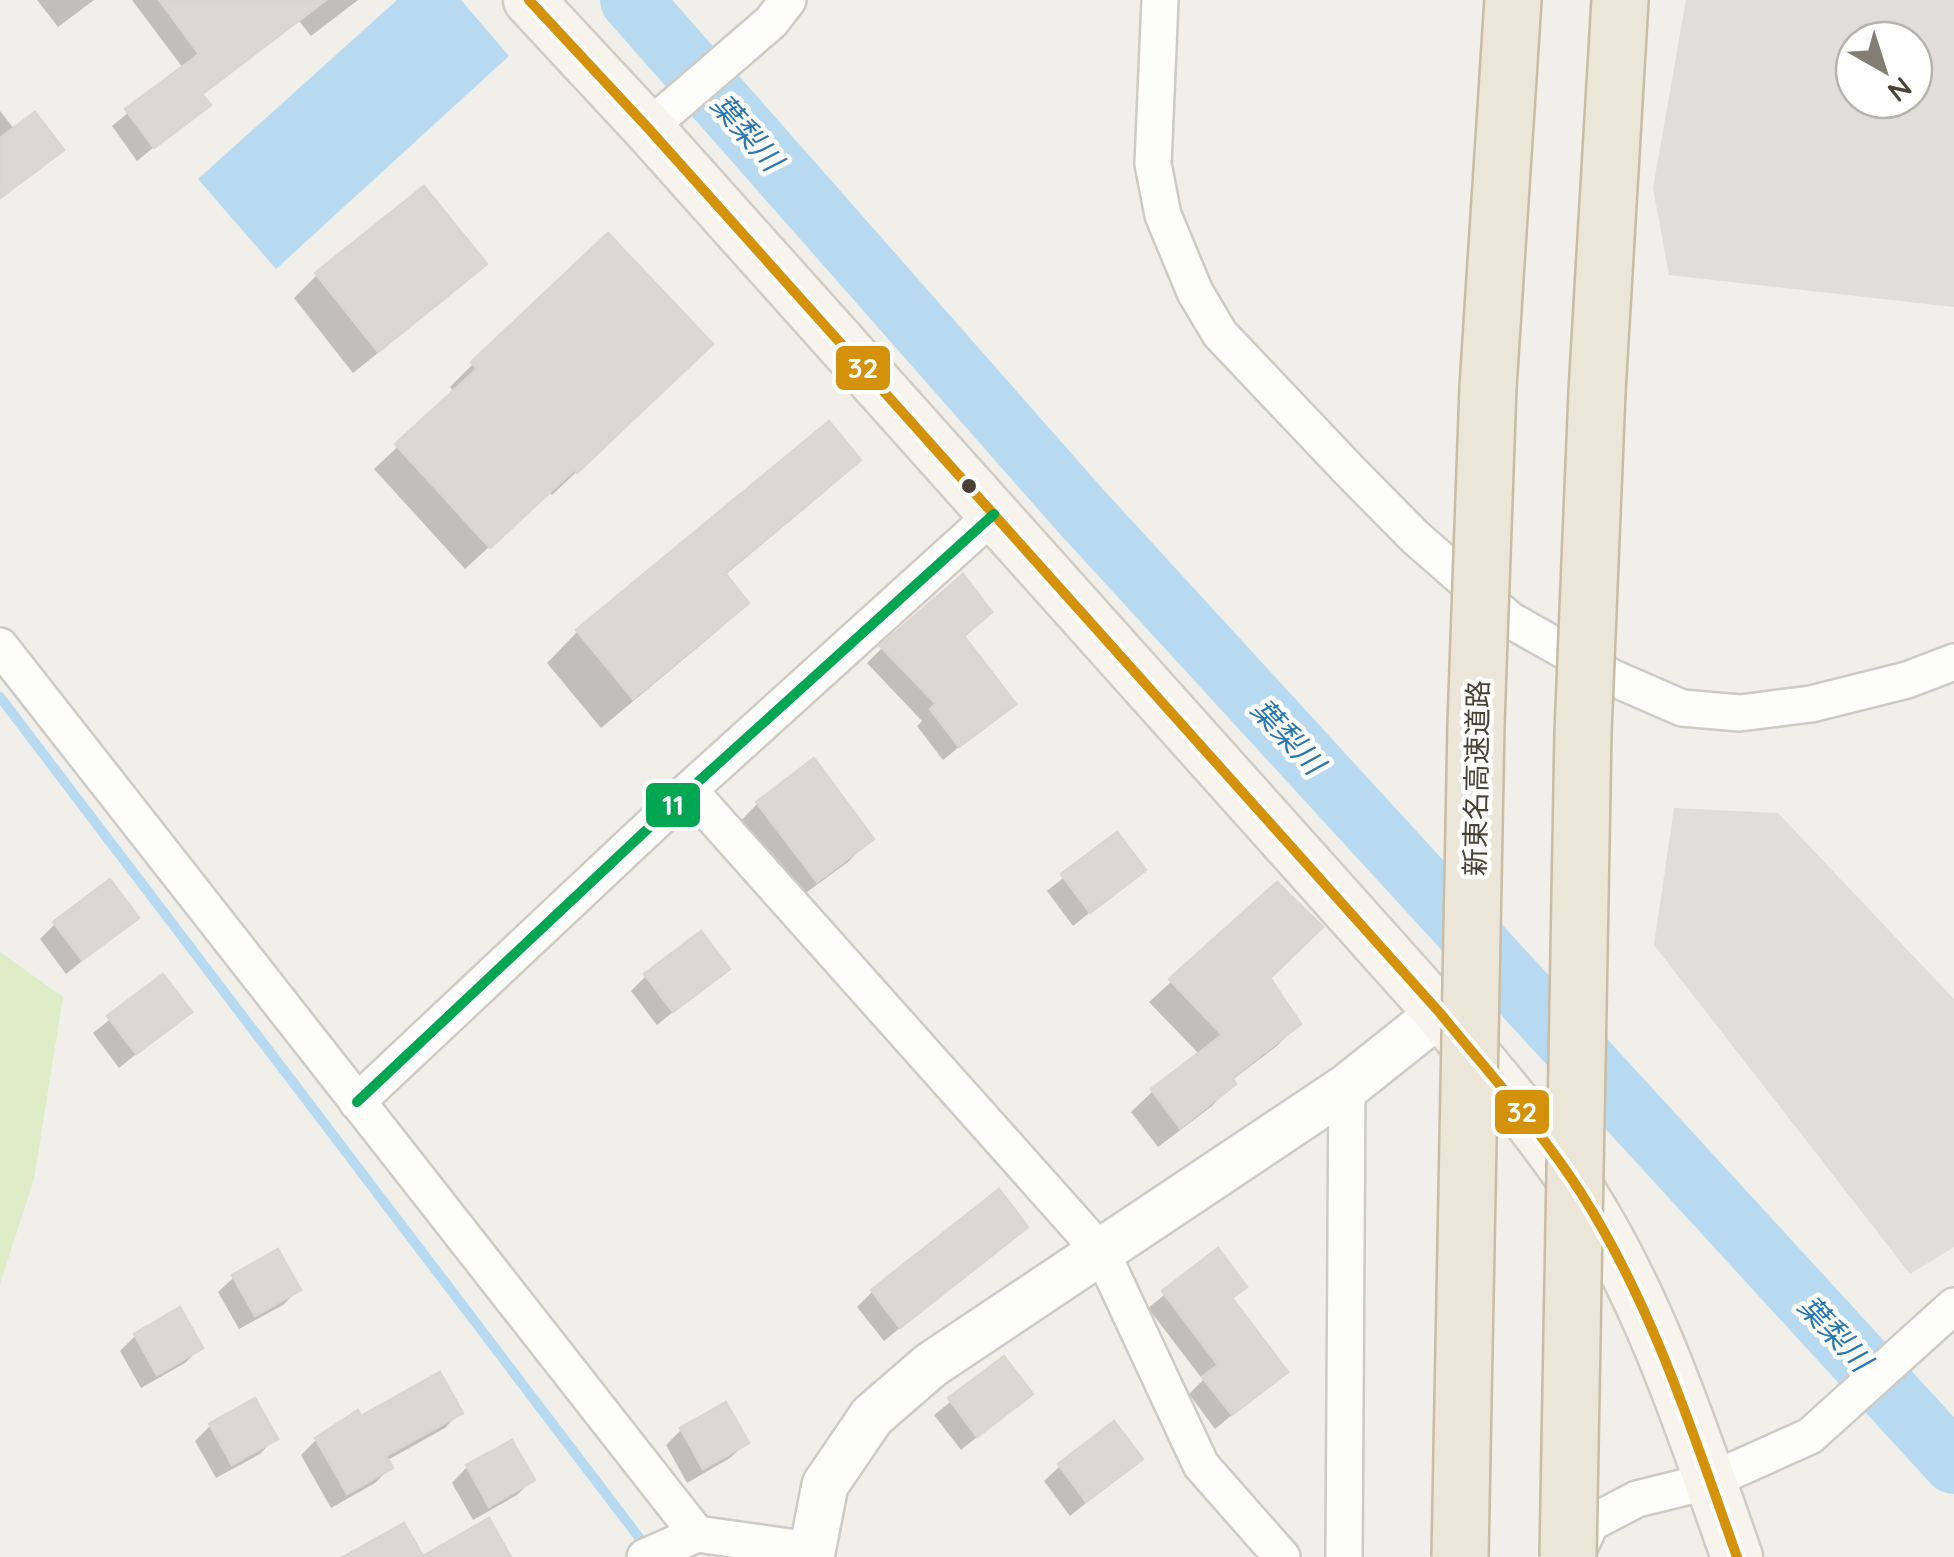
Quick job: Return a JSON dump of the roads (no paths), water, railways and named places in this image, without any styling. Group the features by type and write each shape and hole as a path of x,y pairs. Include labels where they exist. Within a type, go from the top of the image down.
{"highway":[{"name":"新東名高速道路","path":"1460,1557 1476,744 1488,387 1513,0"},
{"path":"1572,1557 1583,733 1597,392 1620,0"},
{"path":"1616,83 1632,0"}],"main road":[{"path":"529,0 1440,1013 1550,1148 1583,1196 1652,1328 1737,1557"}],"street":[{"path":"1160,0 1152,164 1162,215 1195,292 1220,334 1336,456 1415,537 1510,620 1612,677 1682,708 1740,713 1811,704 1907,680 1954,662"},
{"path":"648,128 780,11"},
{"path":"357,1102 689,790 994,514"},
{"path":"0,646 697,1534"},
{"path":"689,790 1102,1253 1201,1465 1282,1557"},
{"path":"644,1557 697,1534 811,1554 825,1484 872,1416 931,1365 1347,1087 1440,1013"},
{"path":"1344,1557 1347,1087"},
{"path":"1572,1557 1590,1523 1638,1499 1710,1480 1810,1436 1945,1314"}],"water":[{"path":"397,0 461,0 509,56 276,269 198,179"}],"waterway":[{"name":"葉梨川","path":"631,0 1080,510 1954,1463"},
{"path":"0,697 647,1548"}]}
